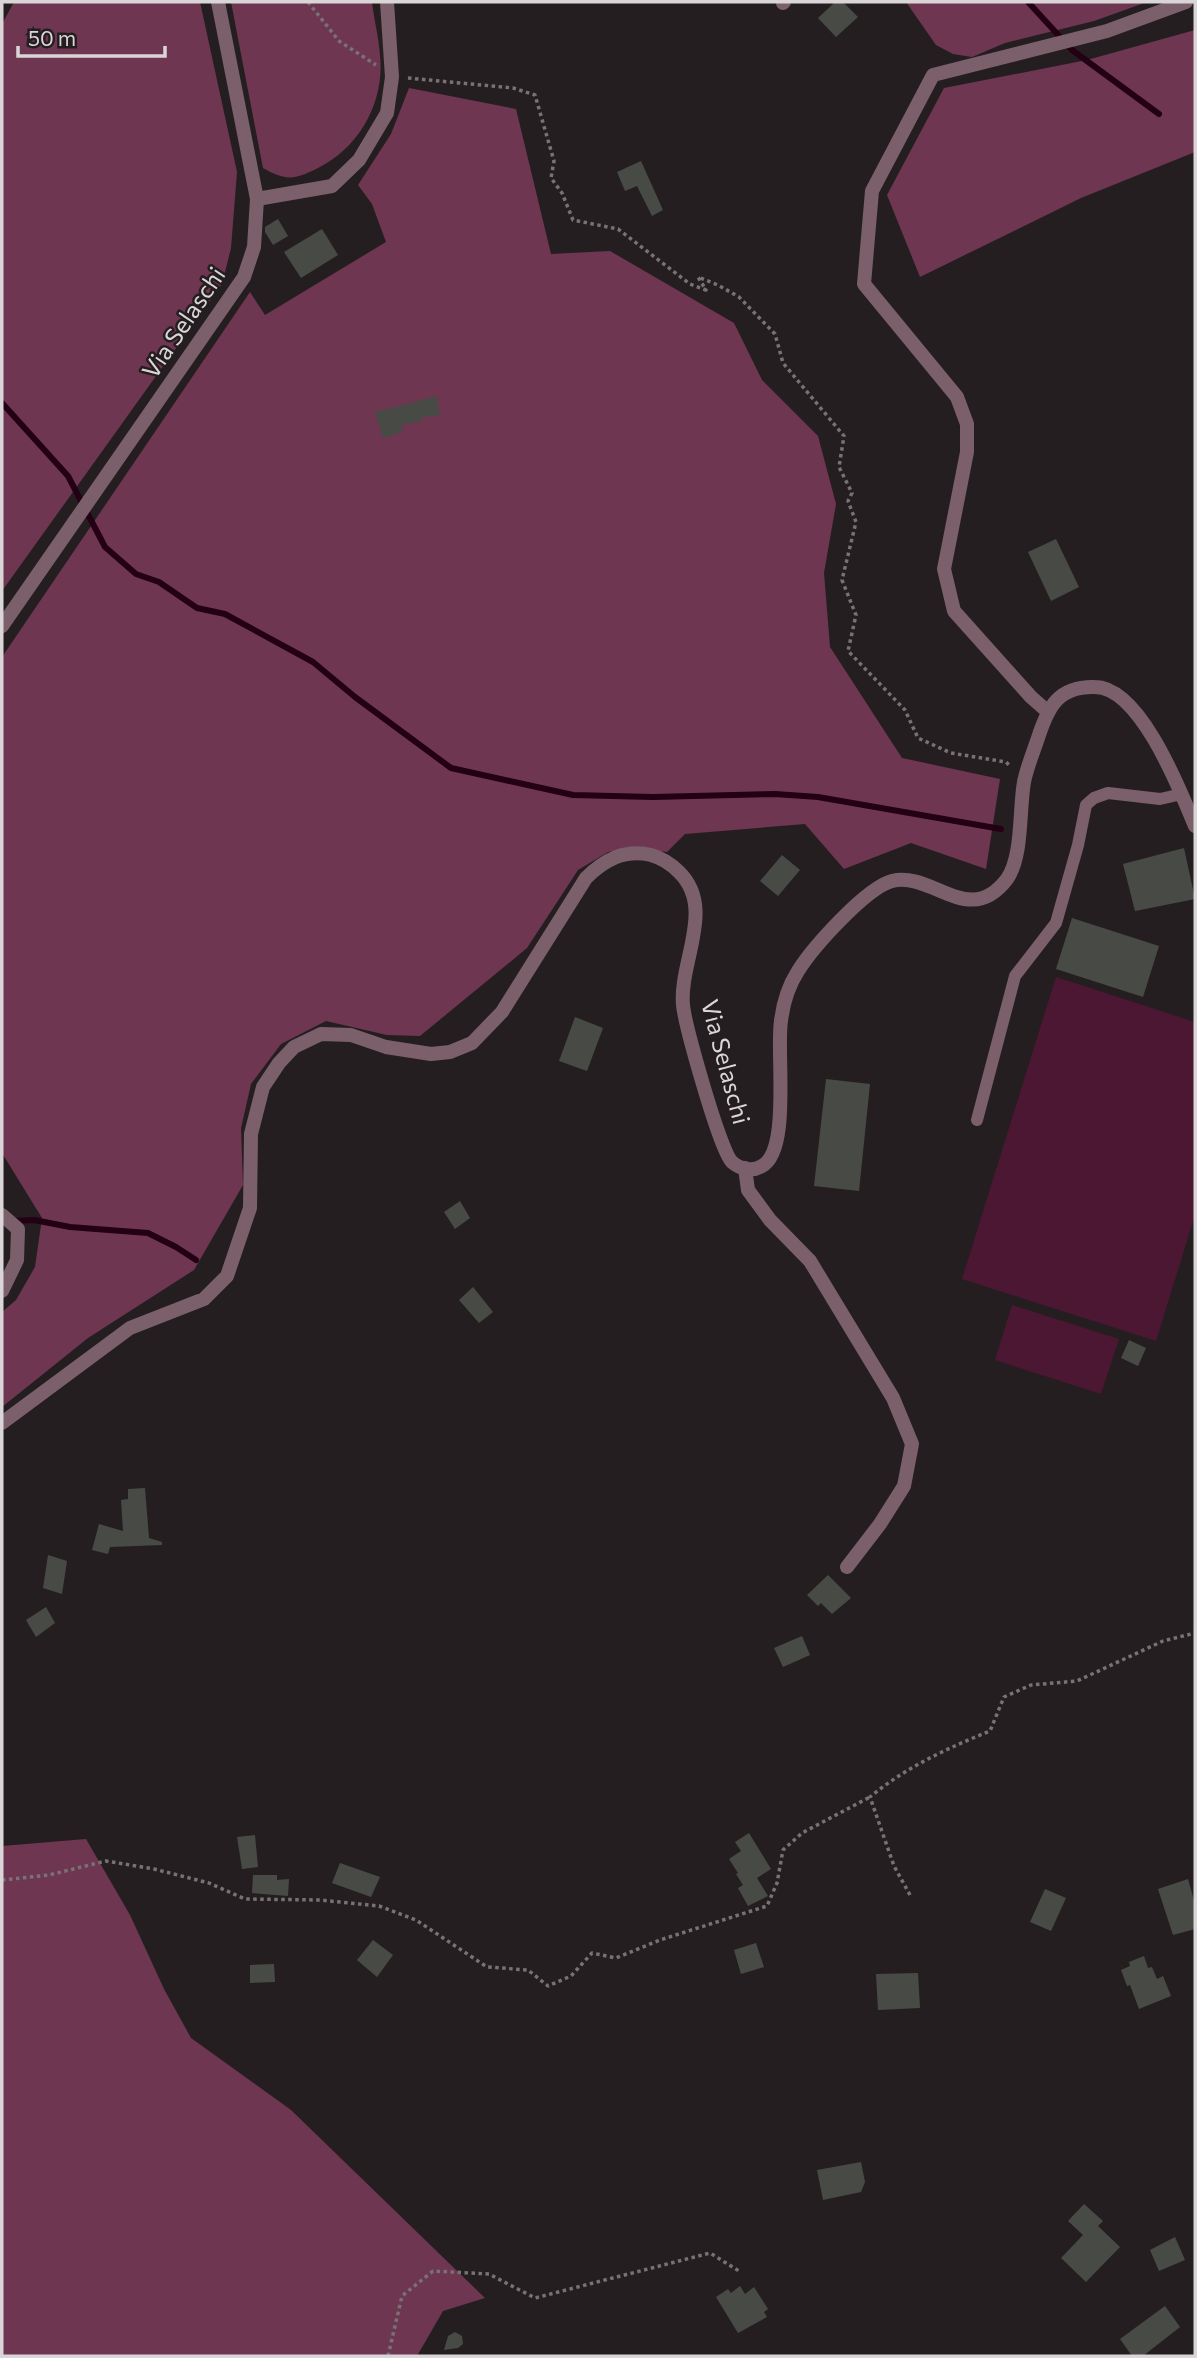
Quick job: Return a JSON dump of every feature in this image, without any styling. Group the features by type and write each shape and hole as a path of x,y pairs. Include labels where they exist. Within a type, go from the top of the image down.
{"street":[{"name":"Via Selaschi","path":"2,626 244,277 254,247 257,199 218,2"},
{"path":"257,199 332,186 359,160 387,113 392,77 387,2"},
{"path":"1186,2 1107,30 933,75 872,191 864,284 957,397 967,424 967,452 944,569 954,611 1046,711 1057,698 1079,688 1098,687 1111,690 1124,698 1143,719 1182,794 1195,826"},
{"name":"Via Selaschi","path":"2,1423 130,1328 204,1300 227,1276 250,1208 251,1134 263,1087 294,1047 321,1034 351,1035 386,1047 431,1054 450,1052 472,1043 502,1012 586,878 599,865 616,856 635,853 662,860 684,877 693,893 696,912 682,1003 711,1110 727,1155 732,1162 745,1168 757,1169 766,1165 776,1150 781,1080 780,1023 795,975 812,951 875,888 895,880 915,882 958,900 972,900 989,894 1006,880 1015,864 1024,779 1046,711"},
{"path":"745,1168 748,1190 770,1220 810,1261 893,1398 912,1444 904,1486 880,1524 847,1567"},
{"path":"2,1216 18,1229 18,1260 2,1291"}],"lane":[{"path":"977,1120 1015,976 1056,923 1078,845 1086,805 1094,798 1108,793 1160,799 1182,794"}],"path":[{"path":"308,2 339,41 392,77 513,88 536,95 554,161 551,178 562,193 573,220 618,229 690,284 706,290 698,277 718,285 739,297 775,334 783,363 844,436 839,467 852,493 848,501 856,522 842,580 856,615 848,651 905,710 918,738 951,753 1006,762 1024,779"},
{"path":"2,1880 49,1875 106,1861 209,1883 245,1899 320,1900 379,1906 416,1920 487,1967 528,1970 548,1986 571,1976 592,1953 616,1958 660,1940 767,1906 777,1883 783,1850 803,1833 870,1797 892,1779 951,1747 990,1731 1004,1697 1031,1685 1077,1681 1163,1641 1195,1633"},
{"path":"870,1797 894,1866 910,1895"},
{"path":"388,2356 402,2296 433,2271 489,2274 535,2298 710,2253 738,2271"}],"shaded area":[{"path":"14,2 200,2 237,172 231,248 222,284 2,591 2,24"},
{"path":"231,2 372,2 380,73 373,106 366,122 346,149 318,168 303,175 284,177 263,168"},
{"path":"906,2 1147,2 1094,21 1005,43 972,57 953,54 936,45"},
{"path":"1195,30 1195,152 1081,198 920,277 887,195 944,88 1087,60"},
{"path":"409,88 516,109 551,254 610,251 734,323 762,380 818,436 836,504 824,573 830,647 902,758 1000,779 986,869 911,843 844,869 805,824 685,834 667,852 636,848 608,852 578,870 527,948 420,1036 387,1035 326,1021 281,1044 251,1084 241,1128 243,1185 194,1270 88,1338 2,1407 2,1312 16,1300 35,1267 42,1218 2,1153 2,657 250,292 265,315 386,242 372,204 358,185 391,134"},
{"path":"1056,977 1195,1022 1195,1215 1156,1341 962,1279"},
{"path":"1012,1305 1119,1339 1101,1394 995,1360"},
{"path":"86,1839 130,1915 164,1989 191,2038 291,2110 485,2298 443,2311 417,2356 2,2356 2,1846"}],"building":[{"path":"835,2 843,2 858,17 836,37 818,18"},
{"path":"641,161 663,210 652,216 637,186 625,191 617,172"},
{"path":"278,219 288,236 273,245 265,227"},
{"path":"322,229 338,255 301,278 284,252"},
{"path":"437,396 440,415 401,425 403,432 383,438 375,412"},
{"path":"1056,539 1079,587 1051,601 1028,552"},
{"path":"1184,848 1195,899 1135,911 1123,864"},
{"path":"782,855 800,870 778,896 760,881"},
{"path":"1072,918 1159,946 1143,997 1056,969"},
{"path":"575,1017 603,1028 587,1071 559,1061"},
{"path":"826,1079 870,1084 859,1191 814,1186"},
{"path":"460,1201 470,1218 455,1229 444,1212"},
{"path":"473,1287 493,1312 479,1323 459,1300"},
{"path":"1129,1340 1146,1348 1138,1366 1121,1358"},
{"path":"145,1488 149,1538 162,1542 162,1545 110,1547 108,1554 92,1550 99,1524 123,1531 121,1500 128,1499 128,1489"},
{"path":"48,1555 67,1561 62,1594 43,1588"},
{"path":"828,1575 851,1598 832,1614 821,1603 818,1606 807,1595"},
{"path":"46,1607 55,1623 36,1637 26,1620"},
{"path":"802,1636 810,1655 783,1667 774,1648"},
{"path":"749,1833 771,1869 757,1878 768,1896 748,1906 738,1888 743,1885 729,1859 741,1851 735,1842"},
{"path":"255,1835 258,1867 242,1869 237,1837"},
{"path":"340,1863 380,1877 371,1897 332,1883"},
{"path":"253,1875 277,1875 277,1880 289,1879 288,1896 252,1893"},
{"path":"1188,1879 1195,1904 1195,1929 1173,1935 1158,1889"},
{"path":"1045,1889 1066,1898 1051,1931 1030,1922"},
{"path":"373,1940 393,1955 377,1977 357,1960"},
{"path":"756,1943 764,1967 741,1974 734,1950"},
{"path":"1144,1956 1148,1968 1152,1967 1157,1979 1163,1976 1171,1996 1139,2009 1121,1970 1130,1966 1129,1962"},
{"path":"274,1964 275,1982 250,1983 250,1965"},
{"path":"918,1973 920,2008 878,2010 876,1974"},
{"path":"861,2162 865,2182 861,2192 823,2200 817,2170"},
{"path":"1084,2204 1103,2221 1098,2226 1120,2247 1086,2282 1061,2258 1083,2235 1068,2221"},
{"path":"1175,2237 1185,2260 1159,2271 1150,2250"},
{"path":"740,2286 745,2294 754,2287 768,2309 764,2312 767,2317 738,2333 716,2297 728,2289 731,2293"},
{"path":"1165,2306 1180,2327 1143,2356 1132,2356 1120,2339"},
{"path":"455,2332 462,2336 463,2344 458,2348 444,2350 448,2336"}],"waterway":[{"path":"1028,2 1072,50 1159,114"},
{"path":"2,403 68,476 105,547 136,574 159,582 197,608 225,614 313,662 355,697 451,768 573,795 653,797 775,794 818,797 1001,829"},
{"path":"13,1221 34,1220 70,1227 148,1233 196,1260"}]}
